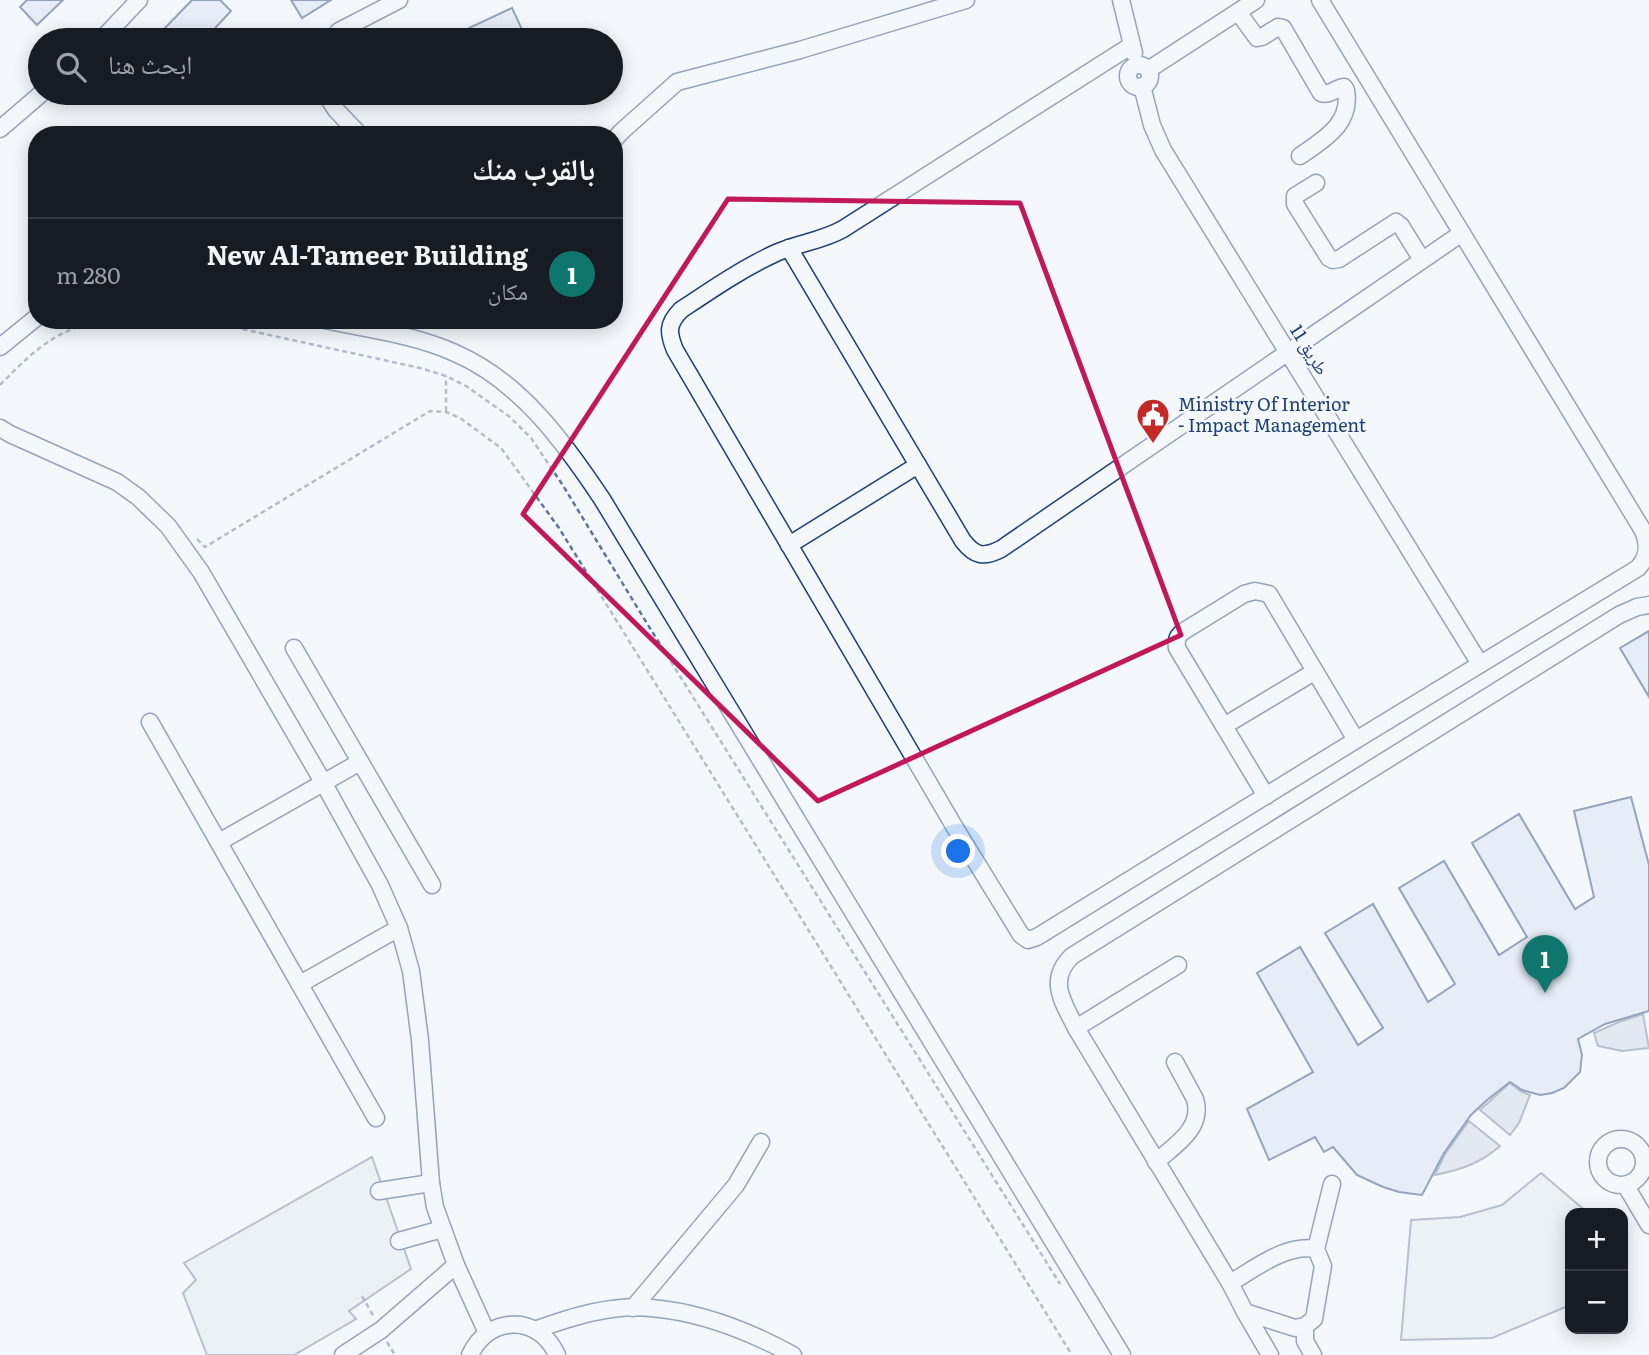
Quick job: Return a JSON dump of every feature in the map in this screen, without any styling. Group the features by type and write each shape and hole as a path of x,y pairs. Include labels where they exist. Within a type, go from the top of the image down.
{"street":[{"path":"112,28 139,0"},
{"path":"345,28 399,0"},
{"path":"623,130 677,82 800,50 966,0"},
{"path":"1121,0 1132,45 1142,68 1256,0"},
{"path":"1132,45 843,229 760,261 681,310 670,326 670,339 675,350 954,826 1024,939 1028,940 1037,937 1639,568 1648,553 1648,544 1642,529 1320,0"},
{"path":"1238,12 1257,38 1283,27 1321,93 1329,94 1341,87 1346,90 1346,107 1338,126 1300,156"},
{"name":"طريق 11","path":"1142,68 1130,70 1129,78 1134,85 1142,86 1163,149 1480,664"},
{"path":"0,129 28,105"},
{"path":"332,105 350,126"},
{"path":"1316,183 1296,196 1295,204 1329,258 1339,259 1396,222 1422,260"},
{"path":"789,248 963,541 978,554 986,555 1462,233"},
{"path":"0,346 28,323"},
{"path":"366,329 427,342 487,369 531,406 578,464 617,523 1122,1355"},
{"path":"0,428 117,482 138,497 168,526 201,572 380,885 399,928 411,971 435,1207 456,1265 487,1333"},
{"path":"789,545 918,465"},
{"path":"1266,796 1177,648 1176,640 1179,635 1244,594 1255,590 1269,594 1356,740"},
{"path":"1270,1355 1063,1003 1059,976 1063,965 1072,956 1619,615 1649,605"},
{"path":"294,648 432,886"},
{"path":"1224,726 1314,672"},
{"path":"150,722 376,1118"},
{"path":"219,842 360,762"},
{"path":"300,984 399,928"},
{"path":"1079,1033 1180,969"},
{"path":"1154,1159 1182,1127 1188,1116 1188,1104 1171,1065"},
{"path":"1621,1139 1634,1143 1643,1154 1645,1162 1646,1179 1626,1185 1610,1183 1600,1171 1599,1156 1602,1149 1621,1139"},
{"path":"633,1308 736,1185 761,1142"},
{"path":"379,1191 431,1183"},
{"path":"1245,1312 1295,1328 1305,1326 1314,1319 1323,1266 1316,1249 1332,1185"},
{"path":"1626,1185 1649,1225"},
{"path":"399,1241 442,1229"},
{"path":"1230,1283 1285,1252 1304,1247 1316,1249"},
{"path":"343,1355 381,1330 456,1265"},
{"path":"535,1330 593,1312 649,1308 703,1317 763,1339 793,1355"},
{"path":"470,1355 478,1340 487,1333 498,1327 514,1324 535,1330 550,1342 557,1355"},
{"path":"1305,1326 1305,1341 1313,1355"}],"path":[{"path":"0,385 43,345 73,329"},
{"path":"242,329 446,376 466,386 510,417 531,438 1060,1285"},
{"path":"446,376 446,412"},
{"path":"194,536 205,547 430,411 446,412 460,418 501,448 559,528 1072,1355"}],"highlighted area":[{"path":"728,199 1020,203 1181,635 818,801 523,514"}],"shaded area":[{"path":"1643,1014 1649,1048 1622,1051 1598,1046 1594,1033"},
{"path":"1510,1083 1530,1095 1519,1123 1510,1135 1480,1110"},
{"path":"1469,1121 1500,1146 1470,1165 1435,1175 1445,1154"},
{"path":"372,1157 411,1269 349,1311 356,1319 294,1355 207,1355 183,1293 196,1280 184,1263"},
{"path":"1541,1173 1582,1208 1565,1208 1565,1307 1492,1338 1401,1340 1411,1220 1460,1217 1502,1205"}],"building":[{"path":"27,0 63,0 37,25 20,7"},
{"path":"192,0 220,0 231,11 215,28 165,28"},
{"path":"291,0 331,0 302,18"},
{"path":"512,8 521,28 469,28"},
{"path":"1649,631 1649,697 1620,648"},
{"path":"1631,797 1649,865 1649,1011 1605,1024 1578,1039 1582,1055 1580,1072 1564,1088 1540,1095 1522,1090 1510,1082 1487,1100 1471,1115 1444,1153 1422,1195 1399,1192 1357,1175 1333,1147 1324,1152 1315,1137 1269,1160 1247,1109 1313,1072 1257,973 1300,947 1358,1045 1383,1028 1325,933 1373,904 1428,1002 1455,984 1399,888 1444,861 1499,955 1527,937 1472,843 1519,814 1575,909 1594,897 1574,811"}],"place":[{"name":"Ministry Of Interior - Impact Management","path":"1153,445"},
{"name":"New Al-Tameer Building","path":"1545,993"}]}
